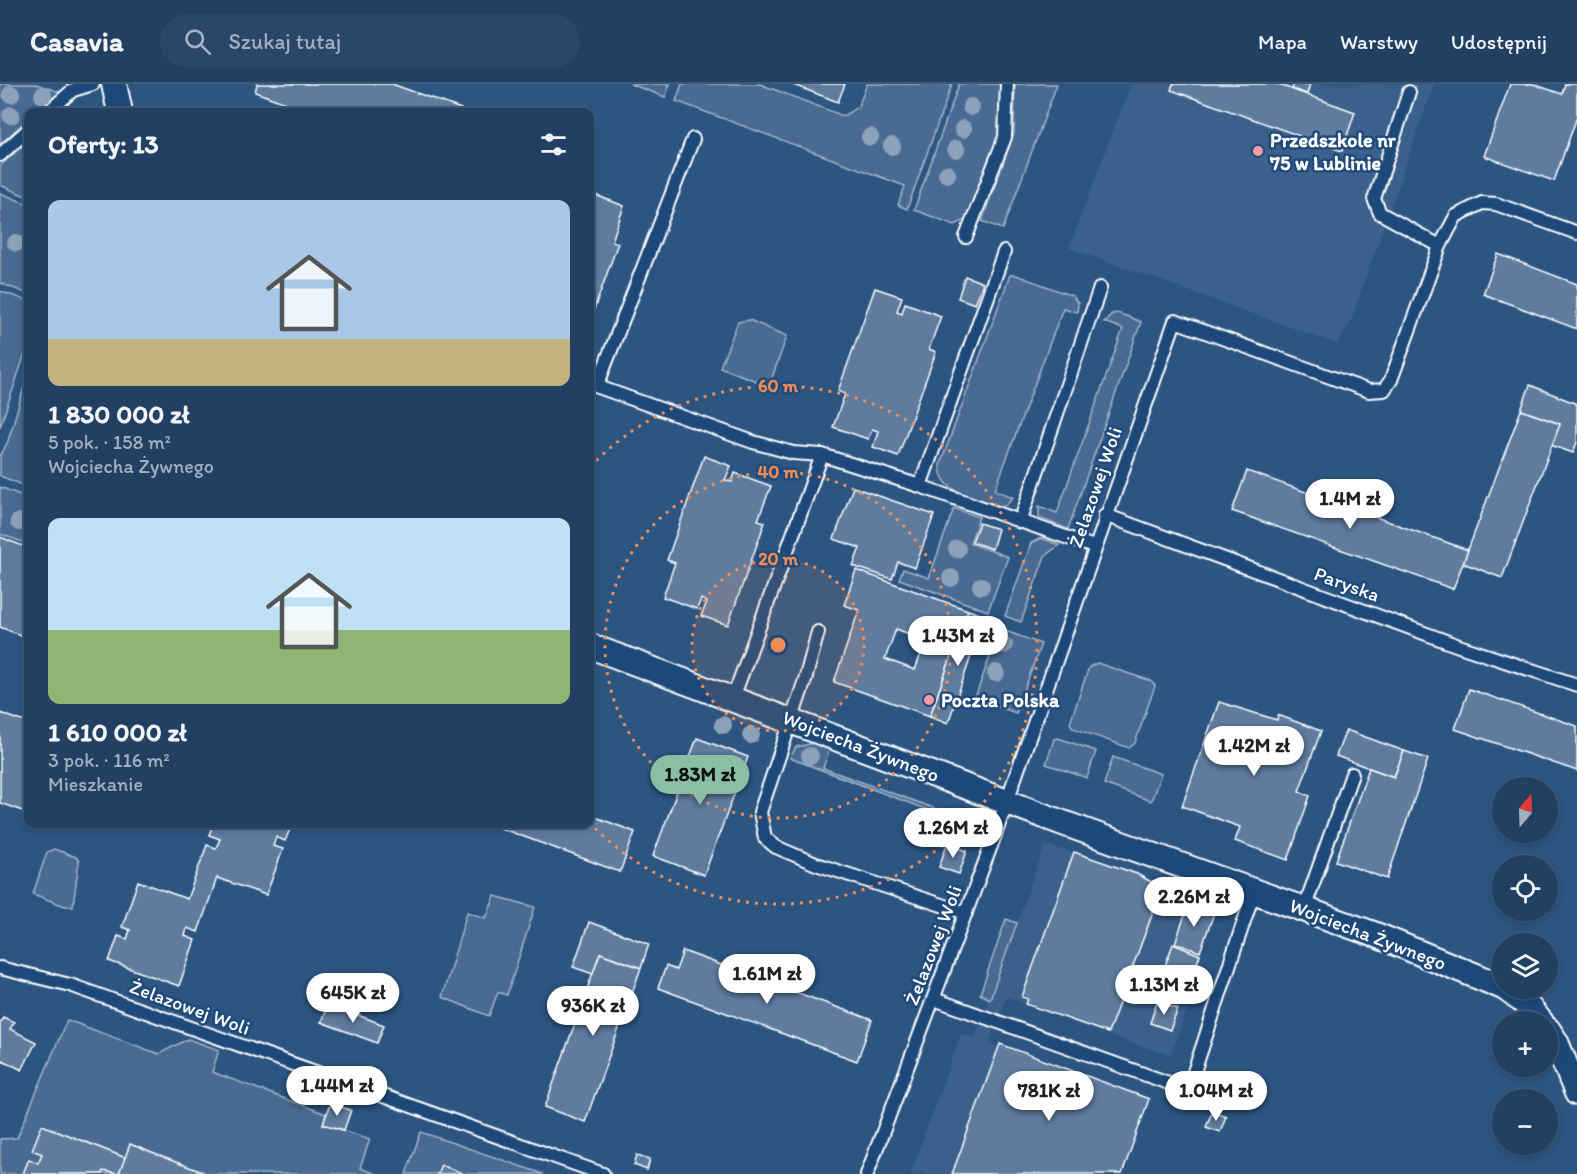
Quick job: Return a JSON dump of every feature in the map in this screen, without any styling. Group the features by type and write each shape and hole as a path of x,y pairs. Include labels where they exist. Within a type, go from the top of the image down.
{"street":[{"path":"114,84 119,108"},
{"name":"Wojciecha Żywnego","path":"594,647 1006,801 1376,935 1492,983"},
{"name":"Wojciecha Żywnego","path":"1520,999 1532,1011"},
{"path":"1558,1047 1577,1093"}],"lane":[{"path":"53,108 73,90 93,84"},
{"path":"966,237 1005,137 1007,84"},
{"path":"1409,92 1374,199 1380,213 1440,246"},
{"path":"0,155 24,134"},
{"path":"594,383 693,139"},
{"name":"Żelazowej Woli","path":"867,1174 966,913 1175,321 1369,391 1384,390 1391,380 1440,246 1456,216 1482,203 1496,204 1577,233"},
{"path":"920,486 1004,252"},
{"path":"1020,522 1100,288"},
{"path":"594,385 753,442 793,453 822,455 920,486 1094,547"},
{"path":"733,698 822,455"},
{"name":"Paryska","path":"1105,516 1459,646 1577,685"},
{"path":"818,632 760,812 765,838 776,847 816,864 966,913"},
{"path":"1304,909 1352,774"},
{"path":"934,999 1188,1090 1254,891"},
{"name":"Żelazowej Woli","path":"0,969 70,985 603,1174"}],"shaded area":[{"path":"0,84 36,84 60,92 42,108 24,108 24,123 0,144"},
{"path":"630,84 670,84 665,97"},
{"path":"682,84 760,84 843,116 858,107 867,84 952,84 907,209 898,205 905,186 676,101"},
{"path":"959,84 1000,84 998,136 965,220 955,225 914,210"},
{"path":"1015,84 1057,84 1003,229 982,221 1014,133"},
{"name":"Przedszkole nr 75 w Lublinie","path":"1131,84 1434,84 1351,320 1337,344 1069,248"},
{"path":"24,145 24,195 0,185 0,166"},
{"path":"0,193 24,202 24,292 0,283"},
{"path":"1010,275 1016,275 1073,296 1078,304 1077,312 1063,308 995,490 1013,497 1006,505 998,506 970,497 952,488 941,474 940,465"},
{"path":"0,291 24,300 24,357 0,427"},
{"path":"1118,313 1141,322 1068,529 1039,518 1039,506 1057,513 1123,329 1104,322 1112,314"},
{"path":"749,320 787,336 769,386 720,367 738,322"},
{"path":"24,387 24,485 0,476 0,457 8,441"},
{"path":"0,487 24,496 24,543 0,534"},
{"path":"954,508 979,517 970,543 1008,557 988,611 899,579 903,569 929,578"},
{"path":"1041,538 1059,545 1045,556 1021,622 1005,616 1031,543"},
{"path":"1000,629 1041,644 1016,713 975,698"},
{"path":"1097,663 1151,681 1155,686 1135,743 1129,748 1073,728 1070,723 1089,667"},
{"path":"1058,738 1096,751 1087,778 1046,764 1054,739"},
{"path":"815,743 830,748 823,768 955,816 954,820 790,758 796,747"},
{"path":"1113,757 1161,774 1151,801 1104,784"},
{"path":"1045,845 1105,862 1217,904 1182,1003 1189,1006 1171,1052 1168,1054 1139,1046 1007,997 989,1043 998,1047 952,1174 910,1174 961,1034 975,1038"},
{"path":"54,849 76,857 79,861 73,906 65,906 33,894 47,852"},
{"path":"495,896 535,907 507,995 498,992 489,1016 442,997 467,912 486,918"},
{"path":"1006,919 1017,923 990,999 980,994"},
{"path":"67,1020 159,1054 188,1039 219,1050 212,1072 326,1114 323,1124 370,1139 360,1168 376,1174 0,1174 0,1139 17,1138"},
{"path":"421,1132 543,1174 406,1174"}],"building":[{"path":"257,84 392,84 458,108 300,108 255,92"},
{"path":"791,84 845,84 838,102"},
{"path":"1173,84 1277,84 1355,112 1342,151 1171,90"},
{"path":"1294,84 1310,84 1307,94 1292,89"},
{"path":"1510,84 1533,84 1562,94 1565,84 1577,84 1577,117 1554,181 1484,156"},
{"path":"594,195 624,206 612,241 618,243 594,310"},
{"path":"1498,254 1577,284 1577,329 1483,294"},
{"path":"965,276 983,283 975,304 958,298"},
{"path":"875,288 902,297 897,311 902,313 905,303 941,316 929,349 936,352 898,456 873,447 878,431 872,429 868,439 833,427 845,394 838,391"},
{"path":"1530,385 1577,404 1577,442 1573,453 1551,445 1560,424 1521,410"},
{"path":"1521,410 1560,424 1502,578 1463,563"},
{"path":"704,456 731,466 725,480 732,482 735,473 771,486 758,520 765,522 728,625 701,616 707,602 701,599 697,609 663,597 675,563 667,560"},
{"path":"1247,471 1468,550 1453,589 1232,511"},
{"path":"853,487 934,515 915,568 898,562 892,579 853,566 860,548 834,539"},
{"path":"979,523 998,529 992,549 972,542"},
{"path":"0,537 24,546 24,637 0,627"},
{"path":"856,570 968,610 930,716 834,682 859,610 844,605","holes":["896,629 926,640 915,670 885,659"]},
{"path":"968,610 985,616 948,723 930,716"},
{"path":"1469,689 1577,726 1577,771 1455,729"},
{"path":"1219,702 1277,720 1278,715 1321,731 1299,791 1310,796 1288,860 1235,841 1240,827 1182,806"},
{"path":"0,713 24,722 24,812 0,803"},
{"path":"1346,730 1404,751 1394,777 1336,756"},
{"path":"697,738 748,757 704,875 653,856"},
{"path":"1404,751 1428,759 1387,879 1336,861 1369,768 1394,777"},
{"path":"594,817 635,832 620,872 500,828 594,828"},
{"path":"212,828 290,828 285,841 276,837 273,846 283,849 266,895 217,878 198,932 187,928 185,936 195,940 179,986 109,961 118,936 127,939 130,930 122,927 138,881 187,899 207,845 216,848 220,839 209,835"},
{"path":"947,844 967,851 959,874 939,867"},
{"path":"1074,852 1137,874 1162,888 1108,1033 1026,1004 1028,999 1022,997"},
{"path":"1189,904 1214,913 1200,952 1175,943"},
{"path":"589,922 649,944 641,968 600,953 593,974 573,967"},
{"path":"1173,944 1200,955 1182,1003 1155,993"},
{"path":"683,951 872,1020 857,1061 658,988 666,966 676,970"},
{"path":"600,953 641,968 585,1122 545,1107"},
{"path":"1157,1002 1178,1009 1170,1030 1150,1023"},
{"path":"328,1004 384,1025 377,1043 321,1022"},
{"path":"3,1017 14,1022 10,1029 36,1042 22,1070 0,1059 0,1023"},
{"path":"1000,1044 1149,1099 1122,1174 952,1174"},
{"path":"330,1104 351,1110 344,1130 323,1124"},
{"path":"1212,1111 1226,1116 1220,1132 1206,1127"},
{"path":"42,1125 126,1158 119,1174 103,1171 102,1174 23,1174 29,1159 38,1163 42,1154 32,1150"},
{"path":"130,1144 157,1155 208,1174 119,1174"},
{"path":"637,1155 650,1159 647,1170 634,1165"},
{"path":"441,1165 464,1174 437,1174"}],"place":[{"name":"Przedszkole nr 75 w Lublinie","path":"1258,151"},
{"name":"Poczta Polska","path":"929,700"}]}
